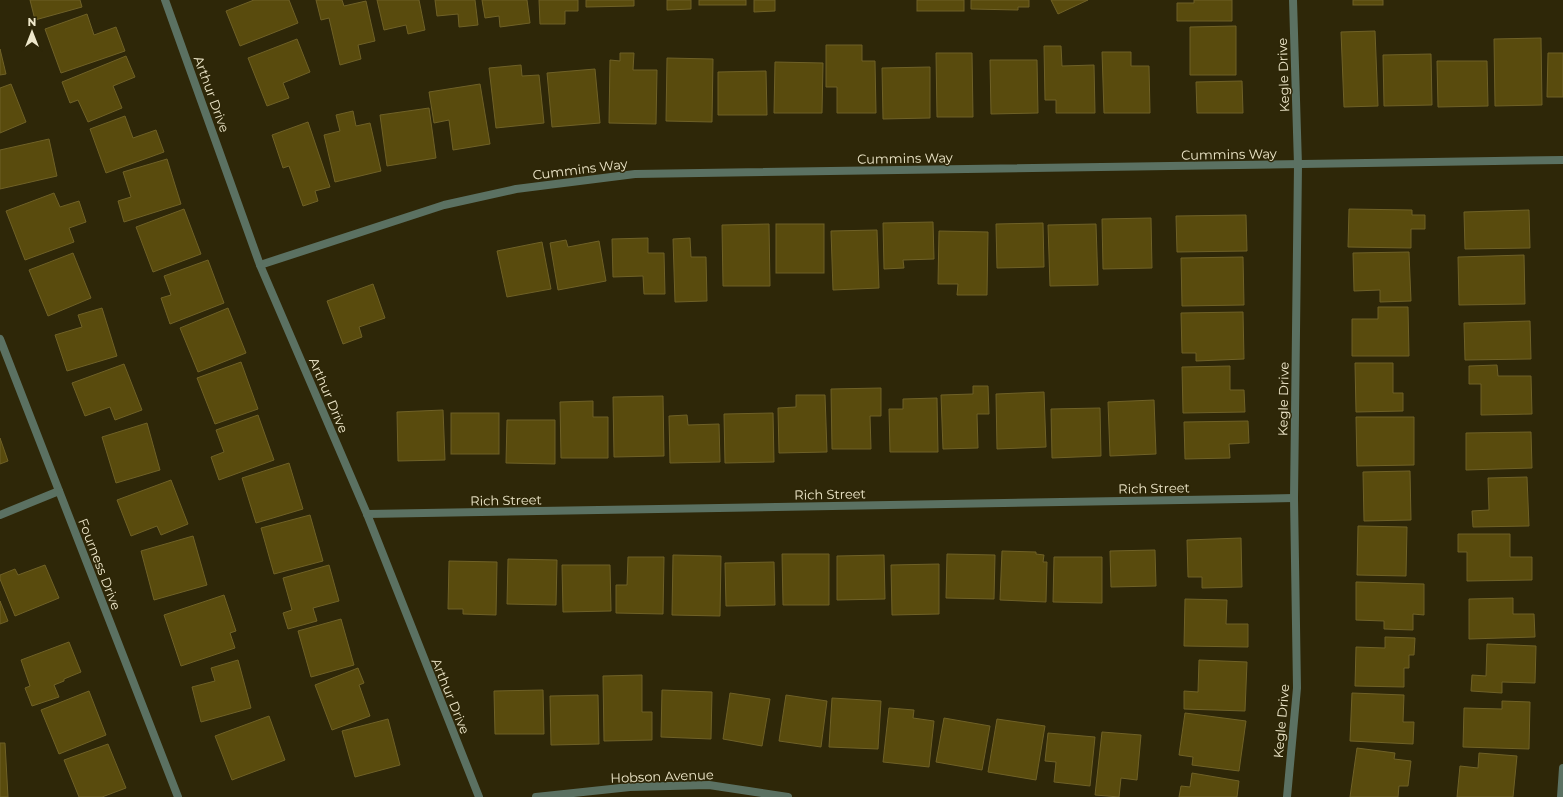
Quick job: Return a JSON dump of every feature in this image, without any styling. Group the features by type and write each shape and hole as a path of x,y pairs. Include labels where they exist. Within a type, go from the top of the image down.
{"street":[{"name":"Arthur Drive","path":"165,0 260,265 367,514 479,797"},
{"name":"Kegle Drive","path":"1287,797 1297,688 1294,498 1298,165 1293,0"},
{"name":"Cummins Way","path":"260,265 444,205 516,189 635,174 1563,160"},
{"name":"Fourness Drive","path":"0,339 178,797"},
{"path":"0,515 59,491"},
{"name":"Rich Street","path":"367,514 1294,498"},
{"path":"1561,797 1563,768"},
{"name":"Hobson Avenue","path":"536,797 630,787 709,785 788,797"}],"building":[{"path":"30,0 80,0 82,7 35,20"},
{"path":"254,0 289,0 298,23 240,46 226,11"},
{"path":"316,0 342,0 344,6 366,1 375,41 358,45 361,59 340,65 329,18 321,20"},
{"path":"377,0 419,0 425,30 408,34 406,25 384,30"},
{"path":"435,0 475,0 478,25 459,27 458,14 437,16"},
{"path":"482,0 527,0 530,23 500,27 499,16 485,18"},
{"path":"539,0 578,0 578,11 565,11 565,24 540,24"},
{"path":"586,0 634,0 634,6 586,7"},
{"path":"667,0 691,0 691,9 667,10"},
{"path":"699,0 746,0 746,5 699,5"},
{"path":"754,0 775,0 775,11 754,12"},
{"path":"917,0 964,0 964,11 917,11"},
{"path":"971,0 1029,0 1029,7 1018,7 1018,10 971,9"},
{"path":"1051,0 1088,0 1058,14"},
{"path":"1194,0 1232,0 1232,21 1177,21 1177,3 1194,3"},
{"path":"1353,0 1383,0 1383,5 1353,5"},
{"path":"87,14 94,35 116,27 125,51 61,73 45,29"},
{"path":"1236,26 1236,75 1190,75 1190,27"},
{"path":"1375,31 1378,106 1344,107 1341,32"},
{"path":"1541,38 1542,105 1495,106 1494,39"},
{"path":"297,39 310,72 283,83 289,98 267,106 248,58"},
{"path":"826,45 862,45 862,61 875,61 876,113 837,113 837,87 826,87"},
{"path":"1044,46 1061,46 1062,66 1094,65 1095,113 1056,113 1056,100 1045,100"},
{"path":"0,49 6,74 0,75"},
{"path":"1102,52 1131,52 1131,66 1149,66 1150,113 1104,113"},
{"path":"620,53 634,53 633,70 657,70 656,124 609,123 610,60 620,61"},
{"path":"936,53 972,53 973,117 937,117"},
{"path":"1548,53 1563,53 1563,97 1547,97"},
{"path":"1431,54 1432,105 1384,106 1383,55"},
{"path":"126,56 135,77 113,86 122,108 88,122 78,100 70,103 62,82"},
{"path":"667,58 713,59 712,122 666,121"},
{"path":"990,60 1037,60 1038,113 991,114"},
{"path":"1437,61 1487,61 1488,106 1438,107"},
{"path":"775,62 823,63 822,113 774,113"},
{"path":"521,65 522,76 539,75 544,123 496,128 489,68"},
{"path":"930,67 930,118 883,119 882,68"},
{"path":"595,69 600,123 552,127 547,73"},
{"path":"766,71 767,115 718,115 718,72"},
{"path":"1242,81 1243,113 1197,113 1196,82"},
{"path":"11,84 26,122 0,133 0,88"},
{"path":"480,84 490,144 453,150 449,120 434,123 429,92"},
{"path":"429,108 436,158 387,166 380,115"},
{"path":"353,111 356,126 370,123 381,171 335,182 324,135 340,131 336,115"},
{"path":"125,116 133,138 156,130 164,152 106,173 90,129"},
{"path":"308,122 330,187 315,191 318,201 303,206 289,166 283,168 272,135"},
{"path":"49,139 57,176 0,189 0,150"},
{"path":"167,159 181,204 124,222 118,201 131,197 123,172"},
{"path":"54,193 60,207 79,201 86,222 69,228 74,242 25,260 6,211"},
{"path":"184,209 201,254 153,272 136,227"},
{"path":"1349,209 1412,210 1412,215 1425,215 1425,229 1411,229 1411,248 1348,247"},
{"path":"1529,210 1530,248 1465,249 1464,212"},
{"path":"1246,215 1247,251 1177,252 1176,216"},
{"path":"1151,218 1152,268 1103,269 1102,219"},
{"path":"933,222 934,259 903,260 904,268 884,269 883,223"},
{"path":"1043,223 1044,267 997,268 996,224"},
{"path":"769,224 770,286 723,286 722,225"},
{"path":"776,224 824,224 824,273 776,273"},
{"path":"1096,224 1098,285 1050,286 1048,225"},
{"path":"877,230 879,288 833,290 831,231"},
{"path":"939,231 988,232 987,295 957,295 958,284 938,284"},
{"path":"648,238 648,253 664,253 665,294 644,294 643,276 613,277 612,239"},
{"path":"690,238 691,257 706,257 707,301 675,302 673,239"},
{"path":"566,240 568,247 599,241 606,281 558,290 550,243"},
{"path":"542,242 551,289 507,297 497,251"},
{"path":"1409,252 1411,301 1380,302 1380,290 1354,291 1353,253"},
{"path":"73,253 91,298 48,316 29,270"},
{"path":"1524,255 1525,304 1459,305 1458,257"},
{"path":"1243,257 1244,305 1182,306 1181,258"},
{"path":"208,260 224,303 170,324 161,298 171,295 164,276"},
{"path":"373,284 385,318 359,327 362,337 343,344 327,301"},
{"path":"1378,307 1408,307 1409,356 1352,356 1352,319 1378,319"},
{"path":"102,308 117,356 67,371 55,335 82,327 78,315"},
{"path":"228,308 246,353 198,372 180,328"},
{"path":"1243,312 1244,359 1196,361 1196,353 1182,353 1181,313"},
{"path":"1530,321 1531,359 1465,360 1464,323"},
{"path":"241,362 258,409 215,424 197,378"},
{"path":"1355,363 1393,363 1393,393 1403,393 1403,411 1356,412"},
{"path":"124,364 142,410 115,420 110,407 85,416 72,383"},
{"path":"1497,365 1498,376 1531,376 1532,414 1481,415 1481,384 1469,384 1469,366"},
{"path":"1230,366 1230,390 1244,390 1245,412 1183,413 1182,367"},
{"path":"973,386 988,386 989,414 977,414 978,448 943,449 941,395 973,394"},
{"path":"881,388 881,416 870,416 871,449 832,449 831,389"},
{"path":"1044,392 1046,447 997,449 996,394"},
{"path":"796,395 825,395 827,452 779,453 778,408 796,407"},
{"path":"663,396 664,456 614,457 613,397"},
{"path":"937,398 938,452 890,452 889,409 903,409 903,399"},
{"path":"1154,400 1156,454 1110,456 1108,402"},
{"path":"593,401 593,417 608,417 608,458 561,458 560,402"},
{"path":"1100,408 1101,456 1052,458 1051,409"},
{"path":"443,410 445,460 398,461 397,412"},
{"path":"451,413 499,413 499,454 451,454"},
{"path":"773,413 774,462 725,463 724,414"},
{"path":"258,415 274,460 219,480 211,457 224,452 216,430"},
{"path":"687,415 688,425 719,424 720,462 670,463 669,416"},
{"path":"1356,417 1414,417 1414,465 1357,466"},
{"path":"507,420 555,420 555,464 506,463"},
{"path":"1248,421 1249,443 1229,444 1230,458 1185,459 1184,422"},
{"path":"147,423 160,470 116,483 102,437"},
{"path":"1531,432 1532,468 1466,470 1466,433"},
{"path":"0,438 8,461 0,464"},
{"path":"289,463 303,509 256,523 242,478"},
{"path":"1410,471 1411,520 1364,521 1363,472"},
{"path":"1527,477 1529,526 1473,527 1472,511 1489,510 1488,478"},
{"path":"171,480 188,524 161,535 157,526 131,536 117,500"},
{"path":"310,515 323,561 274,574 261,528"},
{"path":"1358,526 1407,527 1406,576 1357,575"},
{"path":"1458,534 1510,534 1510,557 1532,557 1532,580 1467,581 1467,552 1458,552"},
{"path":"193,536 207,585 154,600 141,551"},
{"path":"1241,538 1242,587 1202,588 1202,577 1188,577 1187,540"},
{"path":"1155,550 1156,586 1111,587 1110,551"},
{"path":"1002,551 1036,552 1036,554 1044,555 1043,562 1047,562 1046,602 1000,600"},
{"path":"782,554 829,554 829,605 783,605"},
{"path":"947,554 995,555 994,599 946,598"},
{"path":"673,555 721,556 720,616 672,615"},
{"path":"884,555 885,599 837,600 837,556"},
{"path":"628,557 664,557 663,614 616,613 616,585 627,585"},
{"path":"1054,557 1102,557 1102,603 1053,602"},
{"path":"508,559 557,560 556,605 507,604"},
{"path":"449,561 497,562 496,615 463,614 463,609 448,609"},
{"path":"774,562 775,605 726,606 725,563"},
{"path":"939,564 939,614 892,615 891,565"},
{"path":"45,565 59,598 15,616 0,579 0,575 15,569 18,575"},
{"path":"329,565 339,601 313,608 317,621 288,629 283,613 292,610 283,578"},
{"path":"562,565 610,565 611,611 563,612"},
{"path":"1356,582 1424,584 1424,615 1413,614 1413,630 1384,629 1384,621 1356,620"},
{"path":"224,595 236,631 230,633 235,648 181,666 164,615"},
{"path":"1513,598 1513,614 1534,614 1535,637 1469,639 1469,599"},
{"path":"1185,599 1227,600 1226,624 1248,624 1248,647 1184,646"},
{"path":"0,601 8,621 0,624"},
{"path":"341,619 354,665 311,677 298,631"},
{"path":"1385,637 1415,638 1414,655 1409,655 1409,668 1404,668 1404,687 1355,686 1356,647 1385,648"},
{"path":"69,642 81,672 54,685 59,697 32,706 25,688 30,686 21,660"},
{"path":"1487,644 1536,646 1535,683 1502,682 1502,693 1471,691 1472,675 1486,676"},
{"path":"238,660 251,708 201,722 192,687 215,681 211,668"},
{"path":"1199,660 1247,662 1245,711 1184,709 1184,691 1198,692"},
{"path":"358,668 364,683 359,685 370,716 332,730 315,685"},
{"path":"642,675 642,712 652,712 652,740 604,741 603,676"},
{"path":"543,690 544,734 495,734 494,691"},
{"path":"662,690 712,692 711,739 661,737"},
{"path":"89,691 106,735 59,754 41,710"},
{"path":"730,693 770,699 762,746 723,739"},
{"path":"1352,693 1404,695 1403,722 1414,722 1413,744 1350,741"},
{"path":"598,695 599,744 551,745 550,696"},
{"path":"786,695 827,701 821,747 779,741"},
{"path":"832,698 881,701 878,749 829,747"},
{"path":"1502,701 1530,702 1529,749 1463,747 1464,708 1502,709"},
{"path":"889,708 914,710 913,718 934,721 929,767 883,762"},
{"path":"1185,713 1246,721 1239,771 1192,765 1193,757 1179,755"},
{"path":"269,716 285,760 232,780 215,736"},
{"path":"944,718 990,726 982,770 936,762"},
{"path":"388,719 400,765 355,777 342,731"},
{"path":"997,719 1045,726 1036,780 988,772"},
{"path":"1102,732 1141,735 1137,780 1121,778 1119,797 1095,795"},
{"path":"1048,733 1095,737 1090,786 1054,782 1056,762 1045,761"},
{"path":"0,743 5,743 8,797 0,797"},
{"path":"108,744 126,788 102,797 79,797 64,760"},
{"path":"1357,748 1395,753 1394,759 1411,761 1408,786 1399,786 1398,797 1350,797"},
{"path":"1479,753 1517,756 1513,797 1457,797 1460,766 1478,768"},
{"path":"1192,773 1239,781 1237,797 1179,797 1181,786 1190,787"}]}
